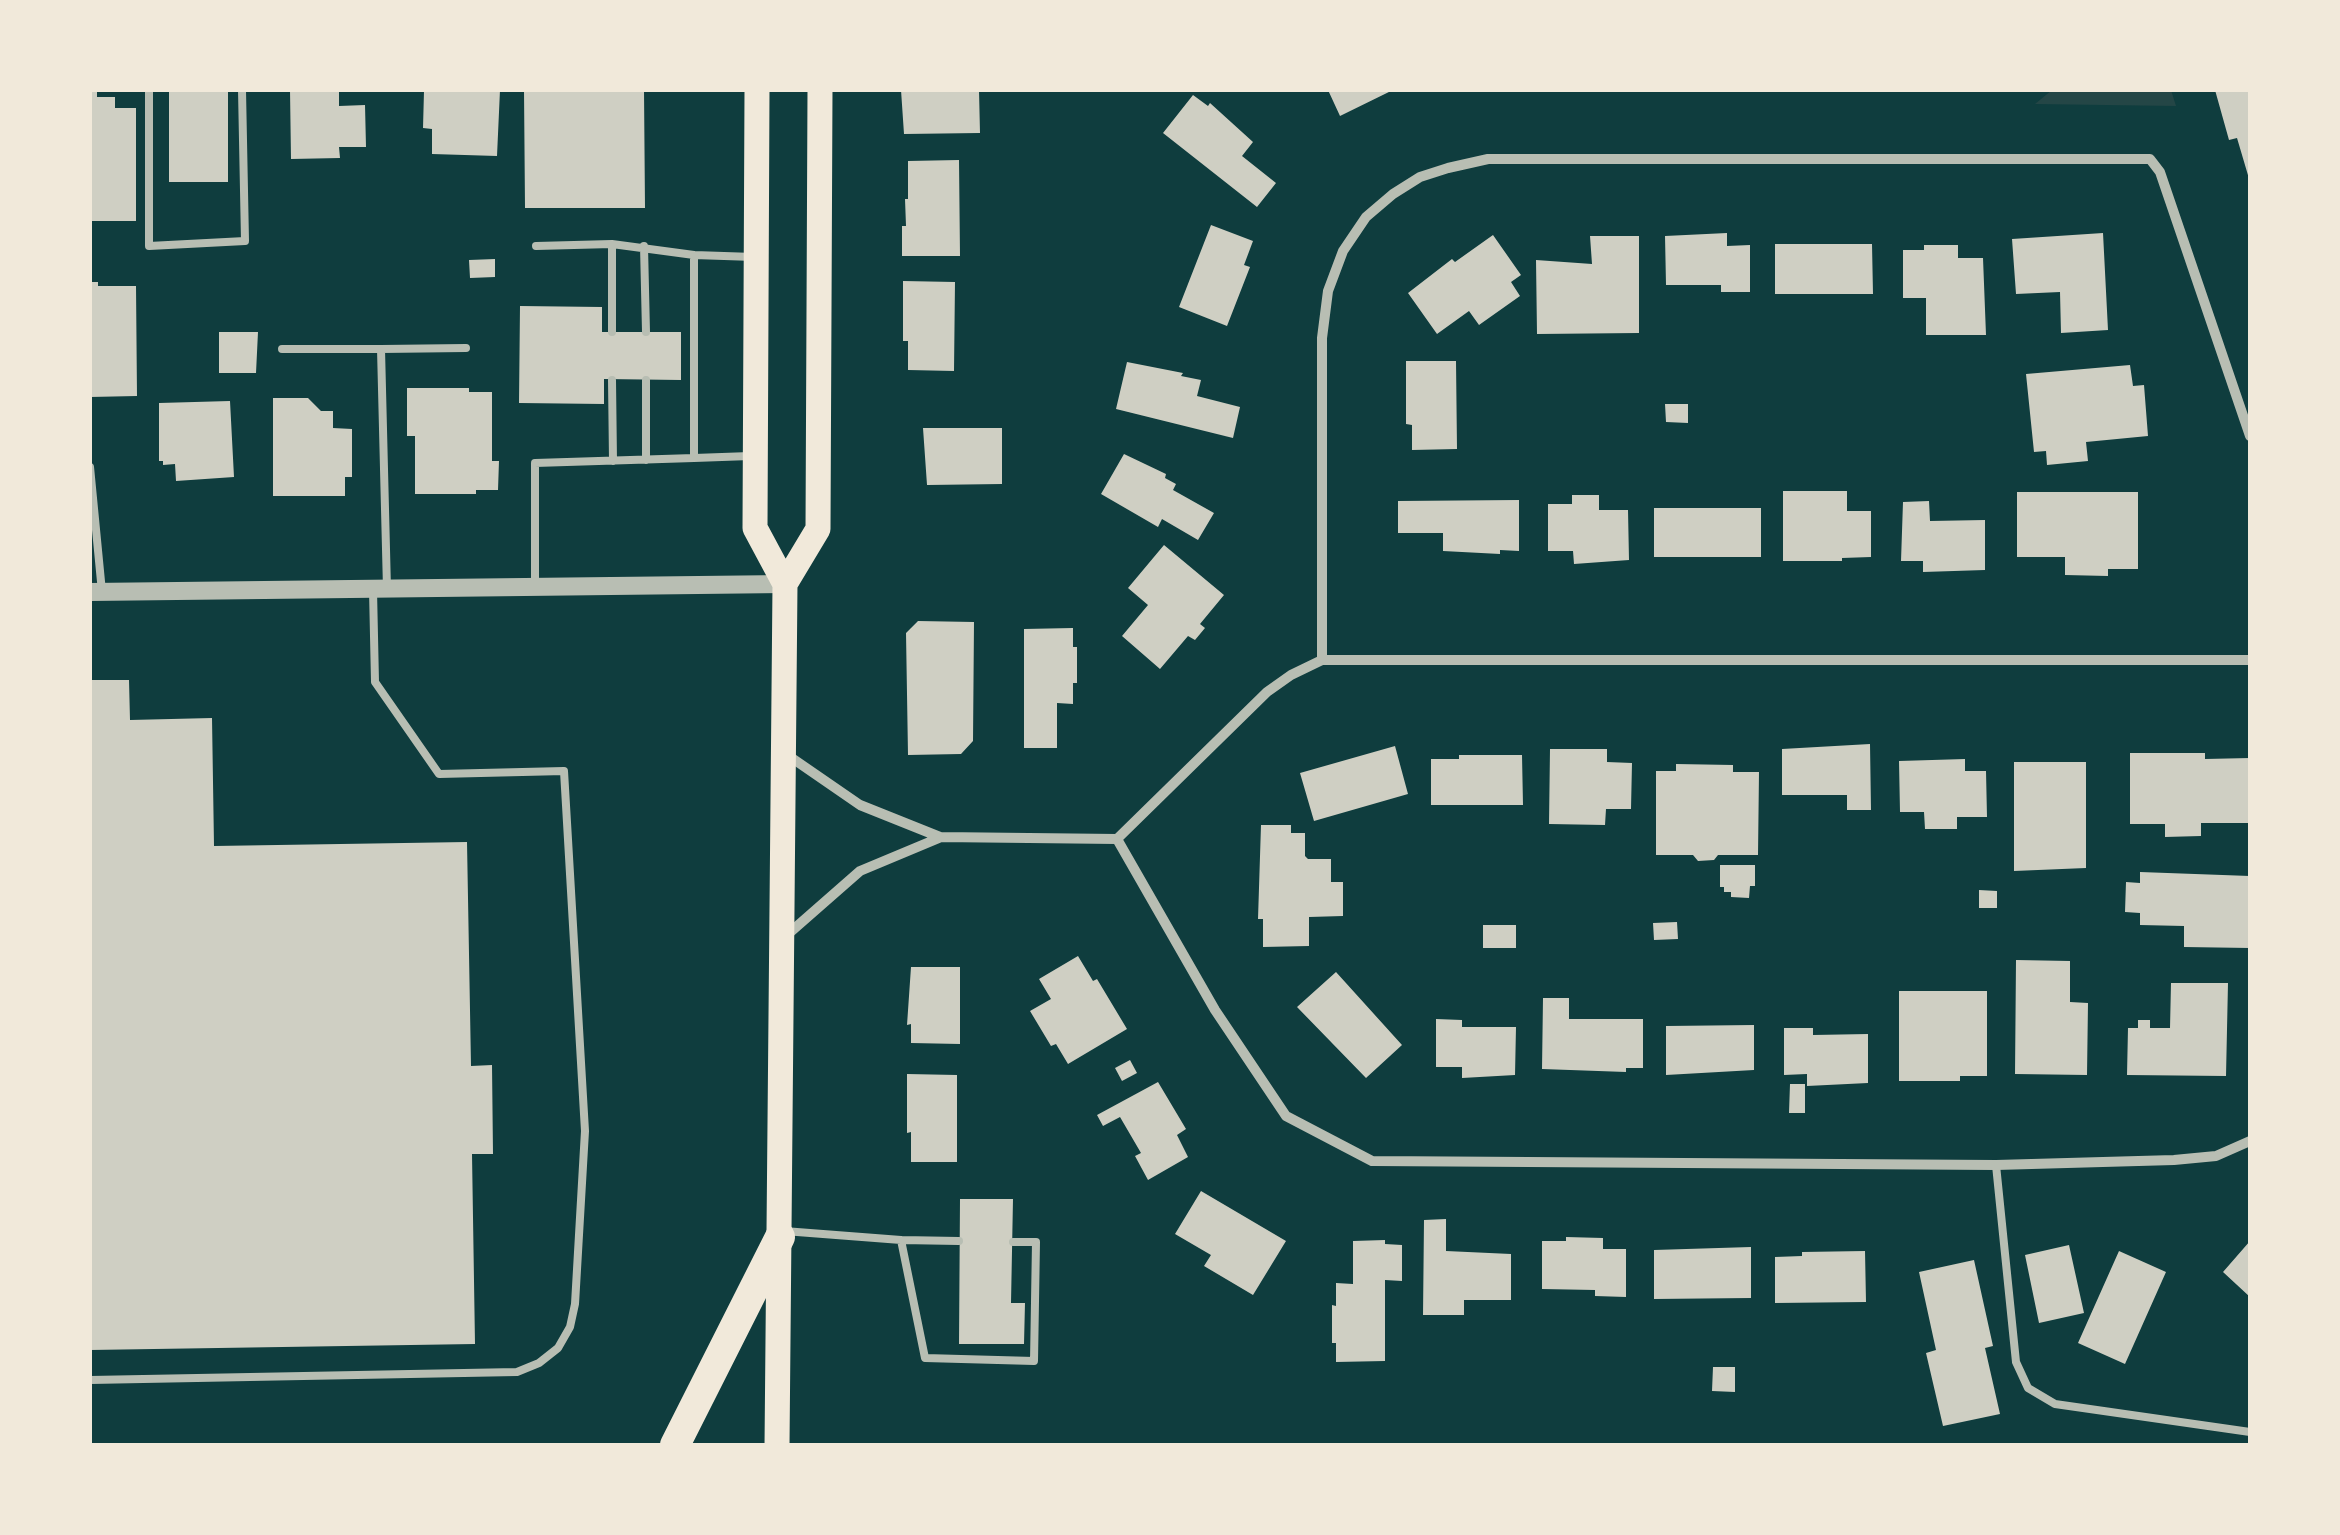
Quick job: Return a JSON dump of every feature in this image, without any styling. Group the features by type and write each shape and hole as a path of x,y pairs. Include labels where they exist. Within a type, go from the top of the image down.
{"highway":[{"path":"675,1445 780,1234"}],"main road":[{"path":"757,90 755,528 785,584 777,1445"},
{"path":"785,584 818,529 820,90"}],"street":[{"path":"1322,660 1322,338 1328,291 1344,252 1366,217 1392,194 1420,177 1488,160 2150,158 2160,172 2250,436"},
{"path":"96,592 785,584"},
{"path":"785,754 860,805 940,837 1117,839 1266,692 1322,660 2250,660"},
{"path":"783,938 860,872 940,837"},
{"path":"1117,839 1215,1010 1286,1116 1372,1162 1996,1165 2216,1156 2250,1140"}],"lane":[{"path":"149,90 149,246 244,241 242,90"},
{"path":"536,246 612,244 694,255 756,257"},
{"path":"612,244 612,332"},
{"path":"644,246 646,332"},
{"path":"694,255 694,458"},
{"path":"282,349 466,348"},
{"path":"90,1380 517,1372 539,1363 558,1348 570,1327 576,1304 585,1132 564,771 439,774 374,682 380,589 381,349"},
{"path":"612,380 613,460"},
{"path":"646,380 646,460"},
{"path":"535,587 535,463 756,456"},
{"path":"90,466 96,592"},
{"path":"1996,1165 2016,1362 2028,1388 2055,1404 2250,1432"},
{"path":"780,1234 960,1241"},
{"path":"901,1240 924,1358 1034,1361 1036,1242 1012,1242"}],"shaded area":[{"path":"2052,90 2171,90 2176,106 2035,104"}],"building":[{"path":"90,90 97,90 97,97 115,97 115,108 136,108 136,221 90,221"},
{"path":"169,90 228,90 228,182 169,182"},
{"path":"290,90 339,90 339,106 365,105 366,147 339,147 340,158 291,159"},
{"path":"500,90 497,156 432,154 432,129 423,128 424,91"},
{"path":"524,90 644,90 645,208 525,208"},
{"path":"901,90 979,90 980,133 904,134"},
{"path":"1328,90 1393,90 1340,116"},
{"path":"2215,90 2250,90 2250,182 2237,138 2229,140"},
{"path":"1193,95 1208,106 1210,103 1253,142 1242,156 1276,183 1257,207 1163,133"},
{"path":"959,160 960,256 902,256 908,161"},
{"path":"1211,225 1253,241 1244,265 1250,267 1227,326 1179,307"},
{"path":"1727,233 1727,246 1750,245 1750,292 1721,292 1721,285 1666,285 1665,236"},
{"path":"2103,233 2108,330 2061,333 2060,292 2016,294 2012,239"},
{"path":"1493,235 1521,275 1511,282 1520,296 1479,325 1469,311 1437,334 1408,293 1452,259 1455,262"},
{"path":"1590,236 1639,236 1639,333 1537,334 1536,260 1592,264"},
{"path":"1775,244 1872,244 1873,294 1775,294"},
{"path":"1924,245 1958,245 1958,258 1983,258 1986,335 1926,335 1926,298 1903,298 1903,250 1924,250"},
{"path":"495,259 495,277 470,278 469,260"},
{"path":"903,281 955,282 954,371 908,370 908,341 903,341"},
{"path":"90,282 98,282 98,286 136,286 137,396 90,397"},
{"path":"520,306 602,307 602,332 681,332 681,380 604,379 604,404 519,403"},
{"path":"219,332 258,332 256,373 219,373"},
{"path":"1406,361 1456,361 1457,449 1412,450 1412,425 1406,424"},
{"path":"1127,362 1201,380 1197,396 1240,407 1233,438 1116,409"},
{"path":"2130,365 2133,386 2144,385 2148,436 2086,442 2088,461 2047,465 2046,451 2034,452 2026,374"},
{"path":"407,388 492,392 492,461 499,461 498,490 415,494 415,436 407,436"},
{"path":"273,398 308,398 321,411 333,411 333,428 352,429 352,477 345,477 345,496 273,496"},
{"path":"230,401 234,477 176,481 175,464 163,465 159,461 159,403"},
{"path":"1665,404 1688,404 1688,423 1666,422"},
{"path":"923,428 1002,428 1002,484 927,485"},
{"path":"1124,454 1166,474 1165,478 1176,484 1173,490 1214,513 1198,540 1162,519 1158,527 1101,494"},
{"path":"1783,491 1847,491 1847,511 1871,511 1871,557 1783,561"},
{"path":"2017,492 2138,492 2138,569 2108,569 2108,576 2065,575 2065,557 2017,557"},
{"path":"1572,495 1599,495 1599,510 1628,510 1629,560 1574,564 1573,551 1548,551 1548,504 1572,504"},
{"path":"1519,500 1519,551 1443,551 1443,533 1398,533 1398,501"},
{"path":"1929,501 1930,521 1985,520 1985,570 1923,572 1923,561 1901,561 1903,502"},
{"path":"1654,508 1761,508 1761,557 1654,557"},
{"path":"1164,545 1224,595 1200,624 1205,628 1195,640 1188,636 1160,669 1122,636 1148,605 1128,588"},
{"path":"918,621 974,622 973,741 961,754 908,755 906,633"},
{"path":"1073,628 1077,683 1073,683 1073,704 1057,703 1057,748 1024,748 1024,629"},
{"path":"90,680 129,680 130,720 212,718 214,846 467,842 471,1066 492,1065 493,1154 472,1154 475,1344 90,1350"},
{"path":"1870,744 1871,810 1847,810 1847,795 1782,795 1782,749"},
{"path":"1395,746 1408,794 1314,821 1300,773"},
{"path":"1550,749 1607,749 1607,762 1632,763 1631,809 1606,809 1605,825 1549,824"},
{"path":"2130,753 2205,753 2205,759 2250,758 2250,823 2201,823 2201,836 2165,837 2165,824 2130,824"},
{"path":"1459,755 1522,755 1523,805 1431,805 1431,759 1459,759"},
{"path":"1965,759 1965,771 1986,771 1987,817 1957,817 1957,829 1925,829 1924,812 1900,812 1899,761"},
{"path":"2014,762 2086,762 2086,868 2014,871"},
{"path":"1676,764 1733,765 1733,772 1759,772 1758,855 1718,855 1714,860 1698,861 1693,855 1656,855 1656,771 1676,771"},
{"path":"1261,825 1291,825 1291,833 1305,833 1305,856 1331,859 1331,882 1343,882 1343,916 1309,917 1309,946 1263,947 1263,919 1258,919"},
{"path":"1720,865 1755,865 1755,886 1750,886 1749,898 1731,897 1731,892 1724,892 1724,887 1720,887"},
{"path":"2140,872 2250,876 2250,948 2184,947 2184,926 2140,925 2140,913 2125,912 2126,882 2140,883"},
{"path":"1979,890 1997,891 1997,908 1979,908"},
{"path":"1677,922 1678,939 1654,940 1653,923"},
{"path":"1483,925 1516,925 1516,948 1483,948"},
{"path":"1078,956 1127,1029 1068,1064 1056,1044 1051,1046 1030,1011 1051,999 1039,979"},
{"path":"2016,960 2070,961 2070,1002 2088,1003 2087,1075 2015,1074"},
{"path":"911,967 960,967 960,1044 911,1043 911,1024 907,1025"},
{"path":"1336,972 1402,1045 1366,1078 1297,1007"},
{"path":"2171,983 2228,983 2226,1076 2127,1075 2128,1028 2138,1028 2138,1020 2150,1020 2150,1028 2170,1028"},
{"path":"1899,991 1987,991 1987,1076 1960,1076 1960,1081 1899,1081"},
{"path":"1543,998 1569,998 1569,1019 1643,1019 1643,1068 1626,1068 1626,1072 1542,1069"},
{"path":"1436,1019 1462,1020 1462,1027 1516,1027 1515,1075 1462,1078 1462,1067 1436,1067"},
{"path":"1754,1025 1754,1070 1666,1075 1666,1026"},
{"path":"1784,1028 1813,1028 1813,1035 1868,1034 1868,1083 1807,1086 1807,1074 1784,1075"},
{"path":"1130,1060 1137,1073 1122,1081 1115,1068"},
{"path":"907,1074 957,1075 957,1162 911,1162"},
{"path":"1158,1082 1186,1129 1177,1135 1188,1157 1148,1180 1135,1156 1141,1153 1120,1117 1103,1126 1097,1115"},
{"path":"1790,1084 1805,1084 1805,1113 1789,1113"},
{"path":"1201,1191 1286,1241 1253,1295 1204,1266 1211,1255 1175,1234"},
{"path":"960,1199 1013,1199 1011,1303 1025,1303 1024,1344 959,1344"},
{"path":"1446,1219 1446,1251 1511,1254 1511,1300 1464,1300 1464,1315 1423,1315 1424,1220"},
{"path":"1566,1237 1603,1238 1603,1249 1626,1249 1626,1297 1595,1296 1595,1290 1542,1289 1542,1241 1566,1241"},
{"path":"1385,1240 1385,1244 1402,1245 1402,1281 1385,1280 1385,1361 1336,1362 1332,1305 1336,1306 1336,1283 1353,1284 1353,1241"},
{"path":"2250,1241 2250,1297 2223,1272"},
{"path":"2069,1245 2084,1313 2039,1323 2025,1255"},
{"path":"1751,1247 1751,1298 1654,1299 1654,1250"},
{"path":"1865,1251 1866,1302 1775,1303 1775,1257 1802,1256 1802,1252"},
{"path":"2119,1251 2166,1272 2125,1364 2078,1343"},
{"path":"1974,1260 1993,1346 1985,1348 2000,1414 1943,1426 1926,1353 1936,1350 1919,1272"},
{"path":"1713,1367 1735,1367 1735,1392 1712,1391"}]}
